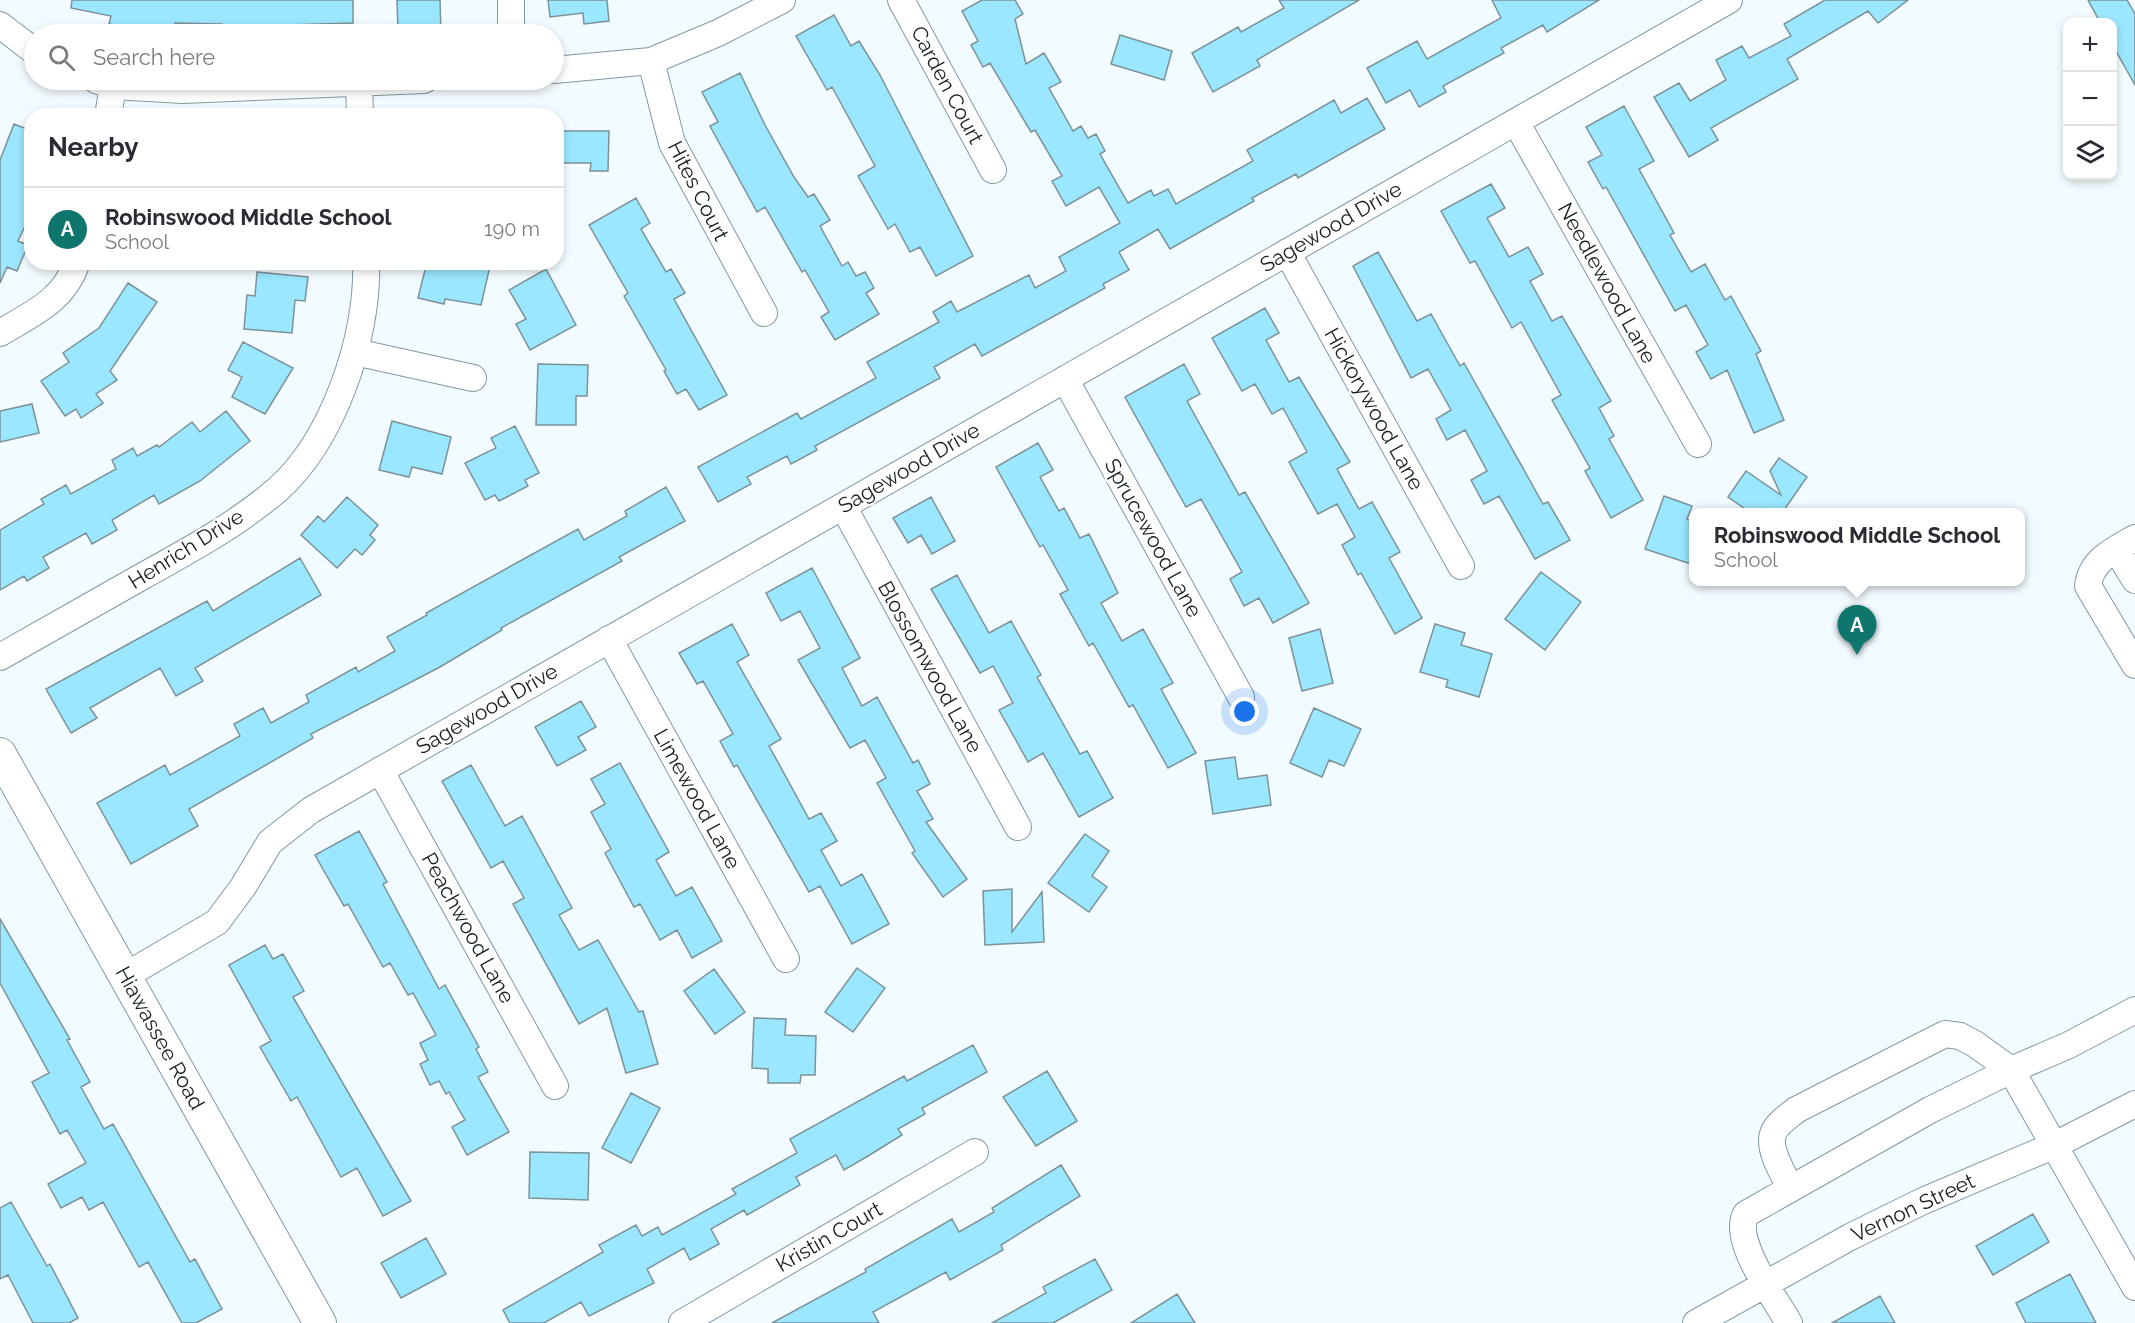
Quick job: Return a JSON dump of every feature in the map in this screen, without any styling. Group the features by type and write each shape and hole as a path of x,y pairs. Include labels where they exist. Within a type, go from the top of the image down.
{"main road":[{"name":"Hiawassee Road","path":"0,754 320,1323"}],"street":[{"path":"511,0 511,24"},
{"path":"564,69 651,61 718,33 782,0"},
{"name":"Carden Court","path":"901,0 993,170"},
{"name":"Sagewood Drive","path":"125,976 218,922 243,887 270,842 311,810 1729,0"},
{"path":"0,26 24,44"},
{"name":"Hites Court","path":"651,61 672,143 764,313"},
{"path":"106,90 107,108"},
{"path":"359,90 360,108"},
{"name":"Needlewood Lane","path":"1516,122 1698,444"},
{"name":"Hickorywood Lane","path":"1287,252 1461,566"},
{"path":"0,333 43,308 70,283 74,270"},
{"name":"Henrich Drive","path":"0,657 219,534 278,488 324,433 355,352 366,270"},
{"path":"355,352 473,378"},
{"name":"Sprucewood Lane","path":"1065,380 1241,697"},
{"name":"Blossomwood Lane","path":"843,506 1018,827"},
{"path":"2135,580 2119,547 2089,572 2088,586 2135,665"},
{"name":"Limewood Lane","path":"609,639 786,959"},
{"name":"Peachwood Lane","path":"380,770 555,1086"},
{"path":"1789,1323 1744,1243 1740,1223 1746,1214 1790,1187 1930,1110 2011,1070 2069,1045 2135,1010"},
{"path":"1790,1187 1776,1153 1773,1133 1796,1110 1945,1034 1960,1036 2011,1070 2135,1287"},
{"name":"Vernon Street","path":"1696,1323 1766,1282 1923,1201 2055,1145 2135,1104"},
{"name":"Kristin Court","path":"682,1323 975,1152"}],"building":[{"path":"72,0 353,0 353,23 109,24 111,16 71,8"},
{"path":"397,0 440,0 441,24 398,24"},
{"path":"548,0 607,0 609,21 584,24 583,13 550,17"},
{"path":"982,0 1015,0 1023,14 1015,19 1026,64 1044,53 1061,82 1049,88 1073,131 1081,126 1088,138 1096,134 1105,151 1100,154 1128,203 1151,190 1154,196 1168,189 1176,204 1253,161 1247,150 1334,100 1341,113 1367,98 1385,129 1298,178 1296,174 1252,198 1254,201 1170,249 1158,229 1119,252 1129,270 1103,284 1105,288 982,356 975,344 934,367 940,378 815,446 817,450 791,464 787,456 747,477 751,484 718,502 698,467 797,413 801,419 876,378 867,362 939,322 933,312 951,301 957,312 1029,275 1035,288 1066,271 1059,257 1120,223 1099,187 1066,206 1052,181 1062,176 1035,130 1031,132 990,63 983,67 971,45 978,41 962,11"},
{"path":"1279,0 1359,0 1257,60 1260,66 1213,92 1192,53 1238,27 1241,32 1284,8"},
{"path":"1492,0 1599,0 1547,32 1543,25 1501,48 1504,53 1443,86 1446,92 1419,107 1410,90 1386,103 1367,68 1417,41 1427,59 1501,18"},
{"path":"1825,0 1908,0 1878,23 1868,11 1787,59 1798,79 1711,128 1718,140 1689,157 1654,97 1679,83 1690,101 1726,80 1716,60 1742,46 1749,58 1791,36 1784,24"},
{"path":"2088,0 2127,0 2135,14 2135,85 2117,53 2117,18 2098,18"},
{"path":"834,15 851,46 859,41 880,75 973,256 936,276 920,247 910,252 895,224 888,229 858,176 875,166 832,87 827,90 796,36"},
{"path":"1120,35 1172,51 1164,80 1111,64"},
{"path":"740,73 794,177 808,197 814,194 830,220 820,226 842,266 848,262 856,276 865,272 874,288 866,293 879,314 835,340 821,317 829,312 805,270 802,272 765,207 757,212 710,126 718,122 702,92"},
{"path":"1624,106 1654,161 1639,169 1674,233 1670,235 1691,272 1705,264 1725,300 1731,296 1761,351 1756,354 1784,420 1754,433 1727,370 1711,379 1696,352 1708,345 1686,305 1675,311 1606,187 1603,189 1588,162 1602,155 1586,127"},
{"path":"14,124 24,128 24,228 18,241 24,243 24,254 17,271 7,267 0,283 0,160"},
{"path":"564,131 609,131 608,171 590,171 591,163 564,163"},
{"path":"1491,184 1505,208 1487,218 1509,257 1528,247 1543,274 1530,281 1552,321 1562,316 1611,401 1599,408 1614,436 1609,439 1643,500 1611,518 1585,471 1590,468 1552,400 1561,395 1521,322 1512,328 1475,261 1470,263 1441,211"},
{"path":"636,198 650,223 641,229 666,272 671,269 685,293 674,299 727,395 699,410 686,389 677,394 624,296 628,293 589,225"},
{"path":"1378,252 1417,321 1431,314 1460,366 1464,363 1543,504 1548,502 1570,540 1535,559 1499,496 1484,504 1471,480 1487,471 1465,430 1447,440 1436,419 1451,410 1428,369 1411,378 1353,266"},
{"path":"425,270 489,270 481,305 445,299 444,304 418,298"},
{"path":"547,270 576,325 530,350 516,324 526,319 509,290"},
{"path":"257,272 308,277 305,301 295,300 292,333 244,329 247,295 255,296"},
{"path":"128,283 157,302 110,371 117,380 96,394 103,403 81,418 76,409 65,416 41,381 69,362 63,353 99,328"},
{"path":"1265,308 1279,333 1266,340 1289,382 1299,377 1350,462 1337,469 1359,509 1372,502 1400,552 1389,558 1422,618 1395,634 1361,573 1358,575 1342,545 1355,537 1337,504 1318,514 1289,462 1307,452 1283,408 1272,414 1255,384 1242,391 1212,338"},
{"path":"243,342 293,368 265,414 232,397 242,377 228,370"},
{"path":"538,364 588,365 587,396 576,396 576,425 536,425"},
{"path":"1184,364 1200,394 1187,401 1239,495 1245,492 1309,603 1273,623 1259,598 1244,606 1230,579 1242,572 1201,499 1186,507 1125,397"},
{"path":"32,404 39,433 0,442 0,411"},
{"path":"226,411 250,441 200,481 159,504 154,495 112,520 117,530 92,544 86,533 43,557 49,568 27,581 24,576 0,590 0,530 44,504 41,499 66,485 71,494 116,469 112,460 133,448 137,456 157,445 159,447 192,422 200,432"},
{"path":"392,421 451,437 442,474 412,467 409,477 379,470"},
{"path":"515,426 539,473 525,480 528,486 499,501 495,495 485,500 465,463 496,448 491,438"},
{"path":"1038,443 1053,470 1040,477 1059,511 1064,508 1080,538 1089,534 1118,593 1101,603 1122,641 1143,629 1173,683 1161,689 1196,753 1168,768 1133,705 1129,707 1093,643 1089,646 1060,594 1068,590 1043,545 1040,547 996,467"},
{"path":"1779,458 1807,477 1785,508 1744,508 1728,497 1746,471 1781,495 1770,471"},
{"path":"666,487 685,521 619,557 622,561 501,628 502,630 440,667 311,734 313,738 189,809 198,826 131,864 97,803 165,765 170,775 240,736 234,724 263,708 271,723 309,702 306,695 356,667 358,672 395,651 387,637 427,615 426,613 578,529 584,540 627,516 625,511"},
{"path":"1664,496 1692,506 1689,508 1687,519 1689,520 1689,563 1645,549"},
{"path":"347,497 378,525 370,535 375,540 362,555 355,549 337,568 301,535 318,516 324,522"},
{"path":"931,497 955,541 932,554 921,535 908,543 893,518"},
{"path":"300,558 321,595 195,668 203,681 176,696 160,668 90,708 97,718 71,733 46,689 207,601 213,611"},
{"path":"812,568 860,658 842,668 862,706 877,697 913,763 918,760 930,784 917,791 933,819 926,822 967,879 943,897 912,853 915,851 877,783 886,778 865,740 850,748 798,660 820,648 800,611 781,621 766,593"},
{"path":"1541,572 1581,602 1545,650 1505,619"},
{"path":"957,575 989,633 1011,621 1041,675 1037,677 1080,754 1087,751 1113,798 1079,817 1043,753 1028,762 999,710 1013,703 993,666 980,673 931,589"},
{"path":"732,624 749,655 737,662 781,739 769,746 809,819 821,813 837,841 821,850 841,886 862,874 889,924 852,944 820,886 809,892 737,765 734,767 720,741 733,734 703,681 697,684 679,653"},
{"path":"1435,624 1465,633 1461,645 1492,654 1479,697 1446,687 1448,680 1420,672"},
{"path":"1320,629 1333,683 1302,691 1289,638"},
{"path":"581,701 596,727 578,737 586,750 557,766 535,727"},
{"path":"1314,708 1361,729 1344,766 1329,760 1322,777 1290,763"},
{"path":"1235,757 1238,779 1267,775 1271,805 1213,814 1205,761"},
{"path":"620,763 669,852 656,860 676,896 692,887 722,941 692,958 677,930 660,940 640,904 634,907 605,853 611,849 591,812 605,804 591,779"},
{"path":"471,765 505,826 522,816 572,908 559,915 579,950 598,940 639,1012 643,1011 658,1064 626,1073 607,1008 579,1024 513,904 524,898 503,861 491,868 442,781"},
{"path":"359,831 387,882 383,884 439,989 445,985 479,1047 476,1049 488,1072 478,1077 509,1132 467,1155 452,1127 465,1120 449,1092 446,1094 439,1081 430,1085 420,1064 428,1060 420,1043 436,1035 413,993 408,995 390,963 383,967 348,904 344,906 315,855"},
{"path":"1085,834 1109,851 1092,876 1107,887 1089,912 1048,883"},
{"path":"1012,889 1012,932 1042,892 1044,942 985,945 983,891"},
{"path":"0,919 70,1039 67,1040 90,1082 81,1087 104,1129 113,1124 190,1262 195,1259 222,1309 196,1323 182,1323 148,1262 139,1267 103,1202 89,1210 82,1197 61,1208 48,1184 86,1163 67,1130 60,1134 32,1082 49,1073 0,983"},
{"path":"265,945 273,959 283,954 304,991 293,997 411,1201 383,1216 357,1168 341,1177 297,1097 291,1101 260,1047 271,1041 229,965"},
{"path":"857,968 885,988 853,1032 825,1012"},
{"path":"714,969 745,1012 715,1034 684,991"},
{"path":"754,1018 786,1019 785,1035 816,1036 815,1075 801,1075 800,1083 768,1083 768,1069 752,1068"},
{"path":"973,1045 987,1072 922,1108 925,1114 898,1129 902,1135 868,1156 844,1170 836,1155 796,1177 800,1185 747,1215 744,1210 711,1229 719,1244 690,1260 684,1248 647,1269 654,1283 589,1316 581,1302 544,1323 510,1323 503,1310 603,1252 599,1245 636,1225 642,1236 658,1227 662,1235 736,1194 732,1189 797,1153 790,1139 904,1076 907,1081"},
{"path":"1047,1071 1077,1121 1036,1146 1003,1097"},
{"path":"631,1093 660,1108 631,1163 602,1148"},
{"path":"530,1152 589,1153 588,1200 529,1198"},
{"path":"1061,1165 1080,1196 1001,1245 1003,1250 950,1280 946,1272 873,1312 879,1323 772,1323 866,1272 865,1269 952,1219 959,1232 994,1212 992,1208"},
{"path":"11,1202 47,1266 50,1264 78,1318 69,1323 33,1323 8,1275 0,1279 0,1208"},
{"path":"2033,1214 2049,1242 1993,1275 1976,1246"},
{"path":"426,1238 446,1274 401,1298 381,1263"},
{"path":"1095,1259 1112,1290 1053,1323 992,1323 1046,1293 1043,1287"},
{"path":"2070,1274 2096,1323 2026,1323 2016,1303"},
{"path":"1177,1294 1195,1323 1131,1323"},
{"path":"1880,1296 1895,1323 1832,1323"}],"place":[{"name":"Robinswood Middle School","path":"1857,655"}]}
